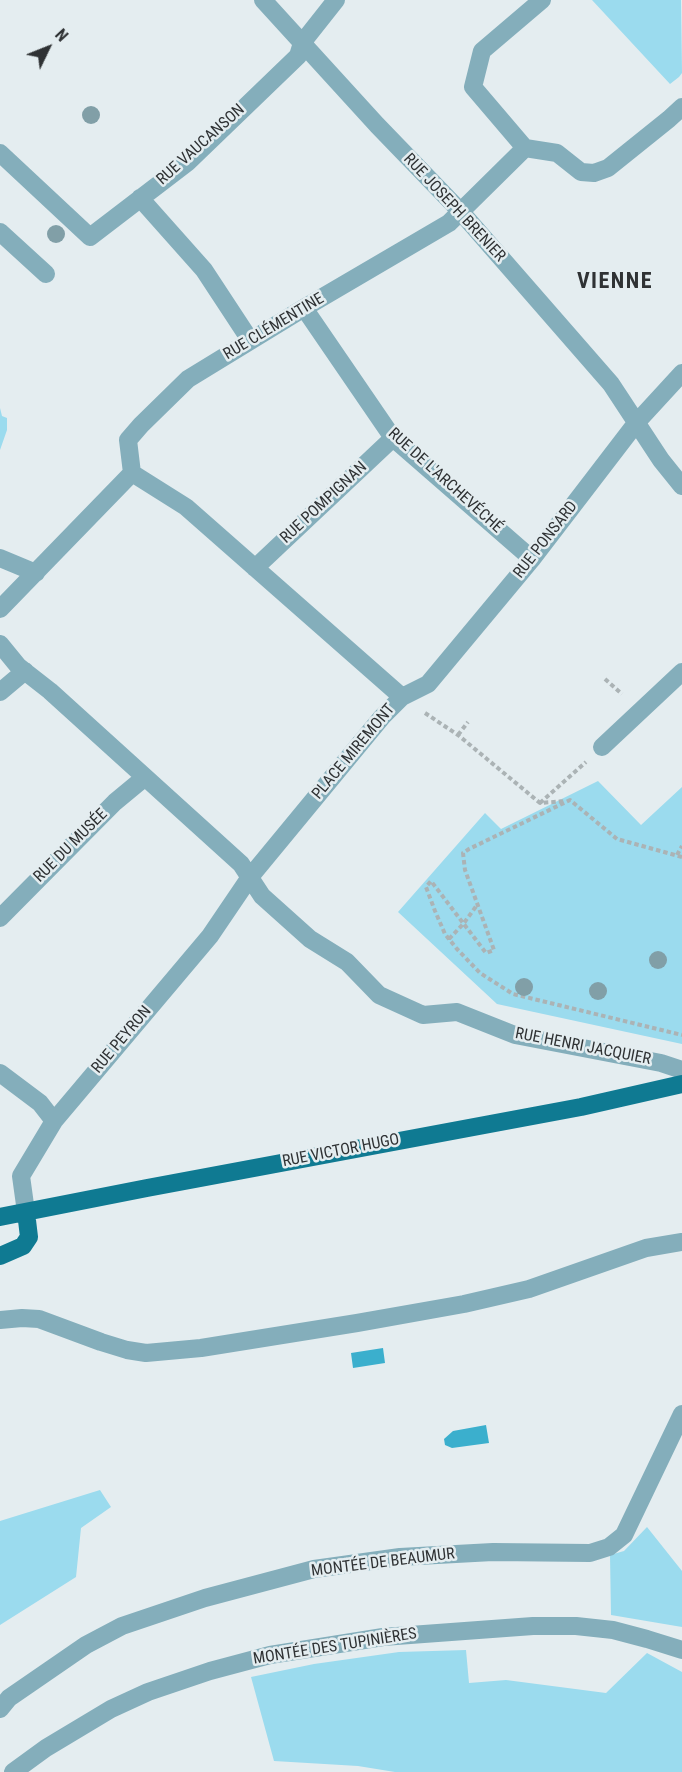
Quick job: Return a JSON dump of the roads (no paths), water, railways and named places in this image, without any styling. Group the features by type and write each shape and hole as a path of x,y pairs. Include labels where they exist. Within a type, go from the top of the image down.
{"main road":[{"name":"RUE VICTOR HUGO","path":"0,1217 581,1107 682,1084"},
{"path":"0,1256 23,1246 29,1237 26,1212"}],"street":[{"name":"RUE JOSEPH BRENIER","path":"263,0 461,212 611,384 661,460 682,486"},
{"name":"RUE VAUCANSON","path":"1,157 90,237 188,162 298,56 302,44 336,0"},
{"path":"542,0 482,51 473,87 525,148 557,153 581,172 594,173 608,168 682,107"},
{"name":"RUE CLÉMENTINE","path":"132,473 128,440 188,379 449,223 525,148"},
{"path":"141,198 204,270 250,340"},
{"path":"0,232 46,274"},
{"name":"RUE DE L'ARCHEVÉCHÉ","path":"304,308 393,438 532,559"},
{"name":"RUE PONSARD","path":"402,697 428,684 532,559 637,422 682,374"},
{"name":"RUE POMPIGNAN","path":"255,568 393,438"},
{"path":"0,609 132,473"},
{"name":"PLACE MIREMONT","path":"132,473 186,507 402,697 382,717 250,877"},
{"path":"0,558 36,573"},
{"path":"0,644 18,666 50,691 234,858 250,877"},
{"path":"0,692 25,671"},
{"path":"602,747 682,672"},
{"name":"RUE DU MUSÉE","path":"0,918 115,802 144,778"},
{"name":"RUE HENRI JACQUIER","path":"250,877 262,896 310,939 347,962 379,995 423,1015 457,1012 515,1035 661,1063 682,1070"},
{"name":"RUE PEYRON","path":"26,1212 21,1176 54,1121 210,936 250,877"},
{"path":"0,1073 40,1103 54,1121"},
{"path":"0,1320 39,1319 101,1342 146,1353 201,1348 464,1304 529,1289 646,1248 682,1242"},
{"name":"MONTÉE DE BEAUMUR","path":"0,1709 9,1698 86,1645 122,1626 205,1598 314,1569 400,1557 494,1552 590,1553 609,1547 624,1535 682,1414"},
{"name":"MONTÉE DES TUPINIÈRES","path":"13,1772 81,1726 120,1704 210,1671 270,1655 383,1637 533,1626 576,1626 613,1630 682,1650"}],"district":[{"name":"VIENNE","path":"615,282"}]}
